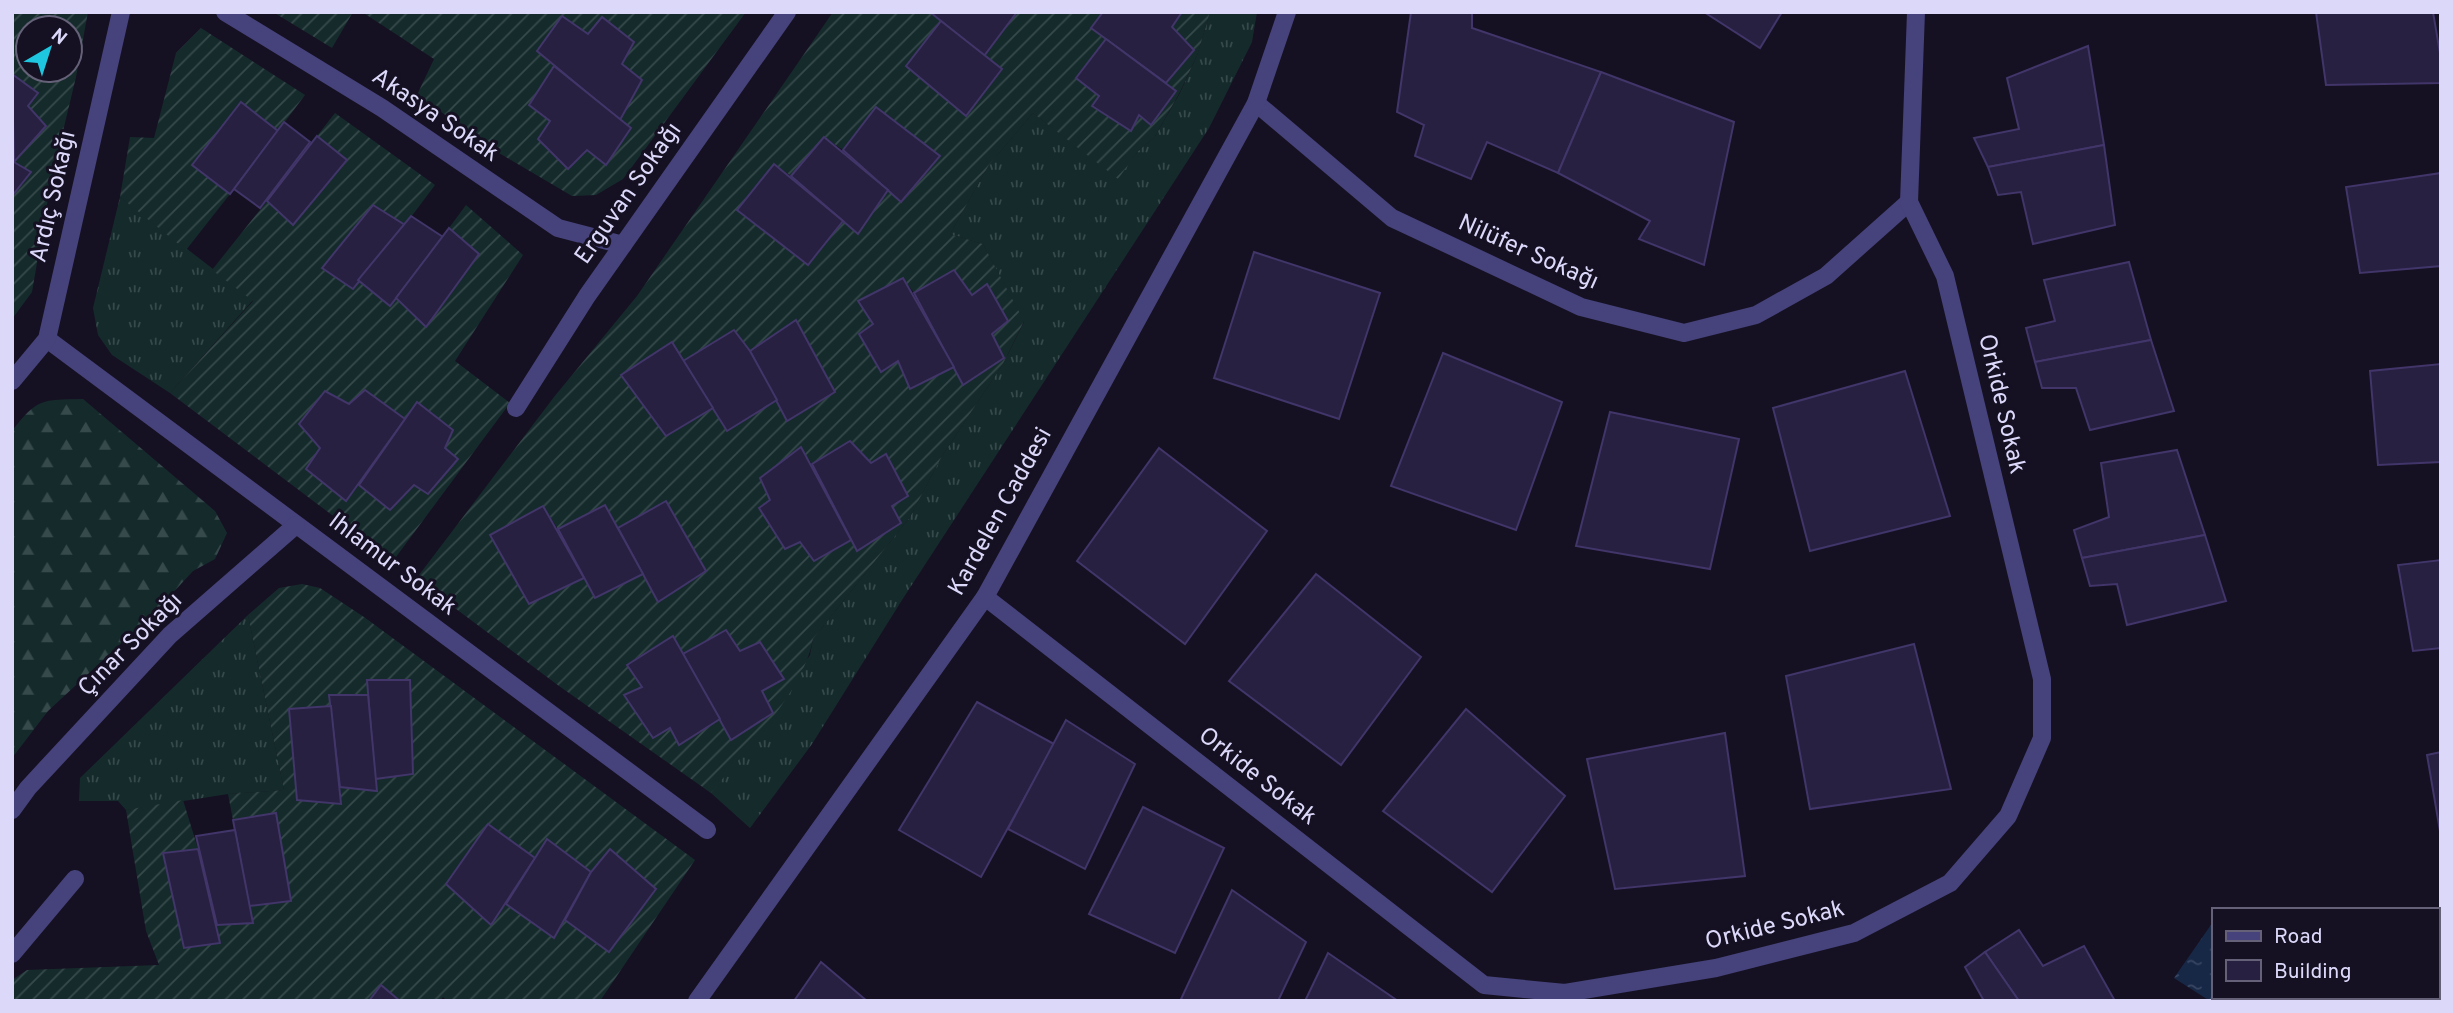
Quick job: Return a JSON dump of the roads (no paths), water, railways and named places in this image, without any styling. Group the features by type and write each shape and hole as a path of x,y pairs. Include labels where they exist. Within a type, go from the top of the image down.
{"street":[{"name":"Ardıç Sokağı","path":"12,381 47,339 121,12"},
{"name":"Akasya Sokak","path":"225,12 382,108 558,228 623,245"},
{"name":"Erguvan Sokağı","path":"516,408 623,245 787,12"},
{"name":"Kardelen Caddesi","path":"697,1001 985,597 1256,103 1287,12"},
{"name":"Orkide Sokak","path":"985,597 1484,985 1565,993 1716,968 1854,933 1950,883 2008,816 2042,738 2042,679 1945,276 1909,202 1916,12"},
{"name":"Nilüfer Sokağı","path":"1256,103 1392,218 1581,307 1684,333 1756,315 1826,276 1909,202"},
{"name":"Ihlamur Sokak","path":"47,339 707,830"},
{"name":"Çınar Sokağı","path":"12,810 28,788 170,635 296,525"},
{"path":"12,954 75,879"}],"water":[{"path":"2212,923 2212,999 2313,999 2210,1001 2174,978"}]}
